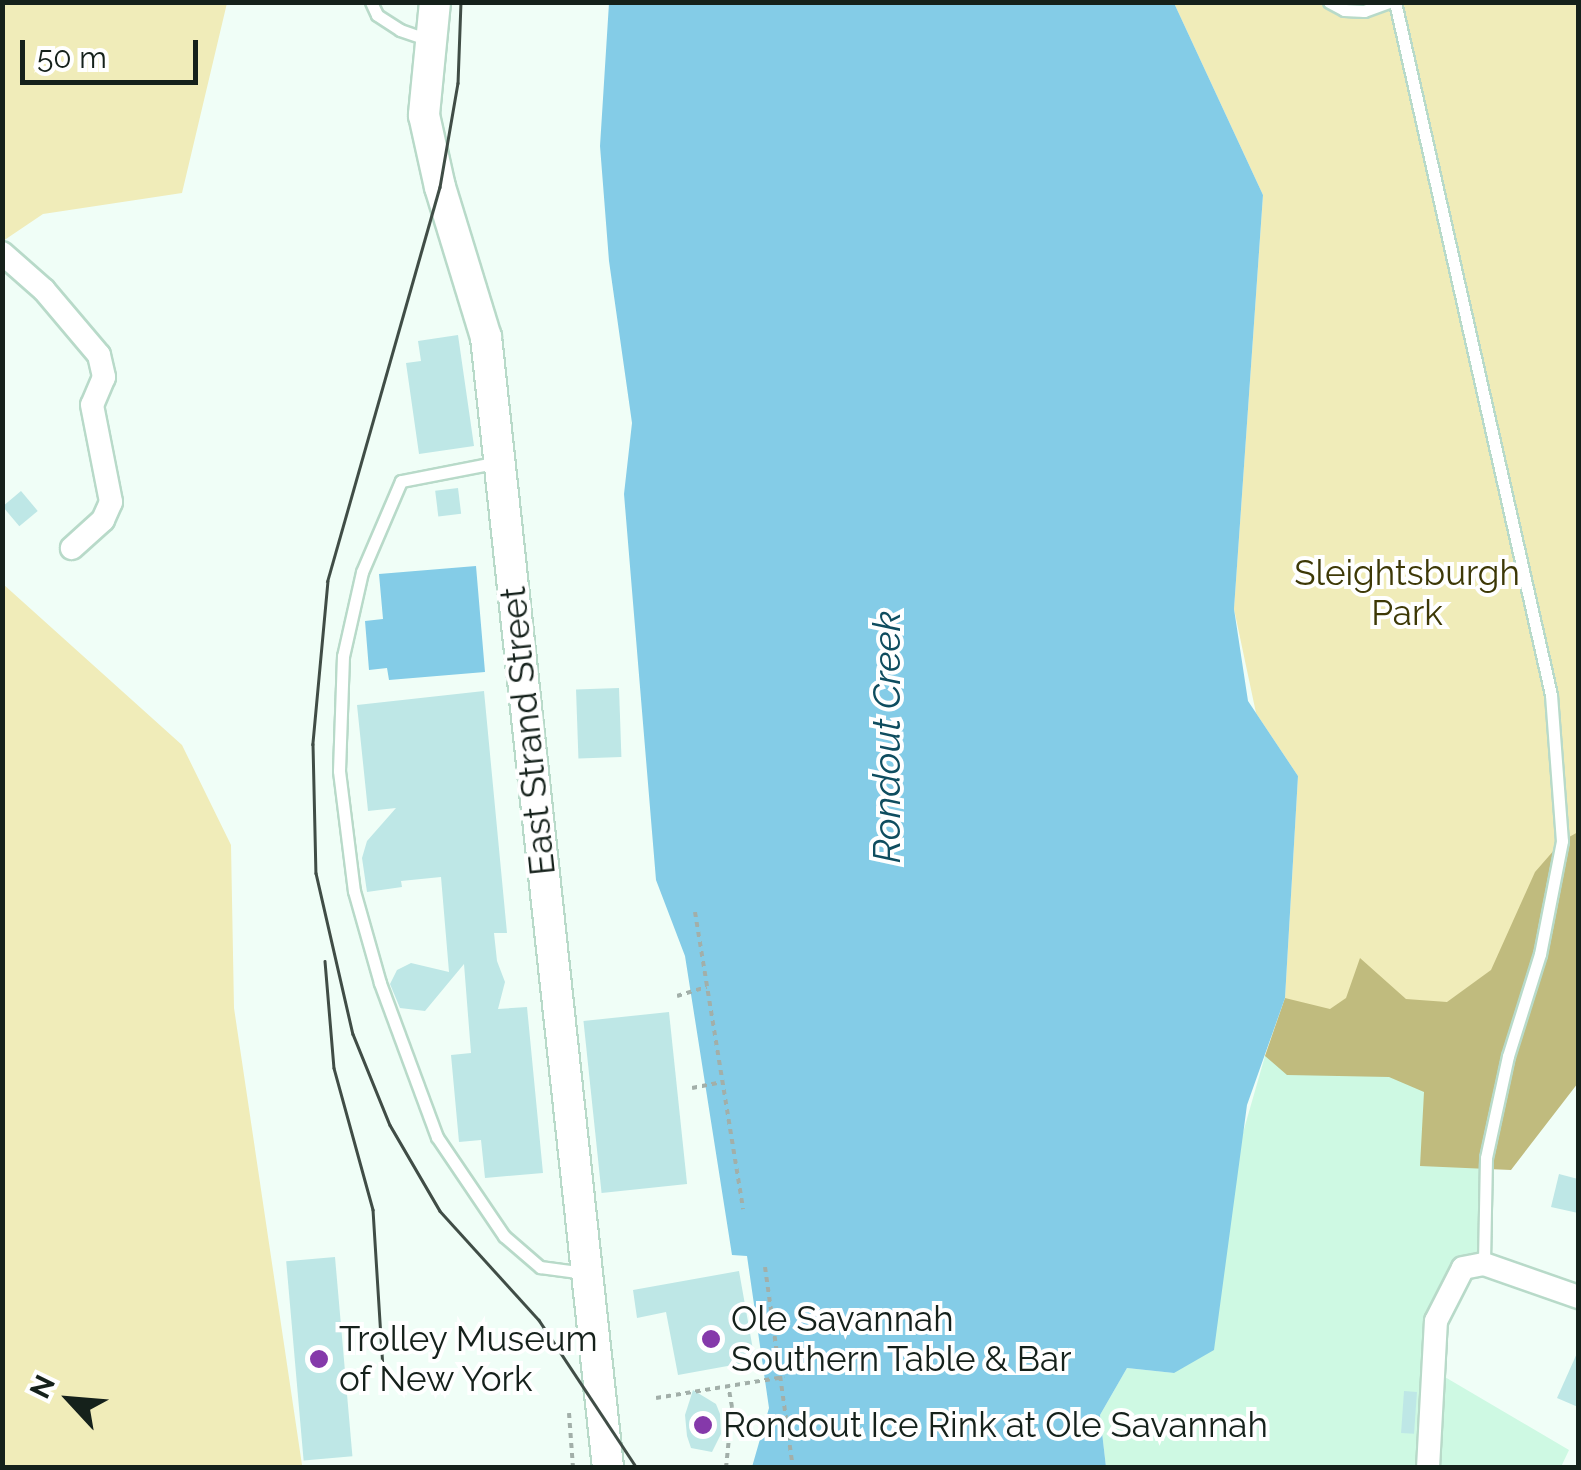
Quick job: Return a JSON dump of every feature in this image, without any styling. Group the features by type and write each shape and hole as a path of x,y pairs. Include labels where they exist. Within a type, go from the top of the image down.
{"street":[{"name":"East Strand Street","path":"434,2 424,115 440,186 480,305 608,1468"},
{"path":"2,253 44,290 99,355 104,376 92,405 111,502 103,520 72,548"},
{"path":"1428,1468 1436,1322 1463,1268 1484,1264 1578,1297"}],"lane":[{"path":"371,2 377,15 429,40"},
{"path":"1329,2 1344,10 1364,11 1392,2 1551,695 1562,841 1540,954 1508,1056 1486,1158 1484,1264"},
{"path":"499,462 401,481 362,572 343,656 340,771 354,891 380,983 437,1137 504,1236 540,1267 585,1273"}],"path":[{"path":"695,912 743,1209"},
{"path":"677,996 707,988"},
{"path":"692,1088 722,1082"},
{"path":"765,1268 784,1377 793,1468"},
{"path":"656,1398 784,1377"},
{"path":"726,1468 732,1407 728,1385"},
{"path":"569,1413 573,1468"}],"shaded area":[{"path":"1578,832 1578,1083 1511,1170 1420,1166 1424,1092 1389,1077 1287,1075 1265,1056 1285,998 1330,1009 1346,998 1360,958 1406,999 1447,1002 1491,970 1535,872 1562,841"},
{"path":"1265,1056 1508,1056 1486,1158 1484,1264 1463,1268 1433,1370 1569,1450 1561,1467 1106,1467 1100,1415 1127,1368 1174,1373"}],"green space":[{"path":"3,2 227,3 182,193 43,214 3,241"},
{"name":"Sleightsburgh Park","path":"1174,3 1578,3 1578,1050 1508,1056 1265,1056 1285,998 1298,776 1256,713 1234,609 1263,195"},
{"path":"3,584 182,745 231,845 234,1008 302,1465 402,1467 3,1467"}],"water":[{"name":"Rondout Creek","path":"609,3 1174,3 1263,195 1234,609 1248,701 1298,776 1285,998 1247,1105 1214,1350 1174,1373 1127,1368 1100,1415 1106,1467 752,1467 769,1408 747,1256 732,1255 685,956 656,880 624,494 632,423 609,261 600,146"},
{"path":"476,566 485,672 389,680 387,668 369,670 365,621 383,619 379,574"}],"building":[{"path":"458,335 474,446 419,454 406,363 421,361 418,341"},
{"path":"458,488 461,514 438,517 435,491"},
{"path":"21,491 38,511 19,526 3,506"},
{"path":"619,688 621,757 578,758 576,690"},
{"path":"484,691 507,933 494,933 497,961 505,982 498,1009 527,1007 543,1173 485,1178 481,1140 459,1142 451,1055 471,1053 464,964 425,1011 400,1008 390,984 397,970 411,963 449,972 441,877 401,881 402,887 367,892 362,858 367,841 396,808 368,811 357,705"},
{"path":"669,1012 687,1184 602,1193 583,1021"},
{"path":"1559,1174 1578,1179 1578,1213 1551,1207"},
{"name":"Trolley Museum of New York","path":"335,1257 352,1456 304,1461 286,1261"},
{"name":"Ole Savannah Southern Table & Bar","path":"739,1271 755,1361 678,1375 666,1312 637,1318 633,1290"},
{"path":"1578,1351 1578,1407 1557,1398"},
{"name":"Rondout Ice Rink at Ole Savannah","path":"693,1390 716,1404 720,1414 721,1434 712,1452 691,1448 687,1436 685,1415"},
{"path":"1404,1391 1417,1392 1414,1434 1401,1433"}],"tram line":[{"path":"461,2 458,83 440,187 328,581 313,744 316,873 353,1034 390,1125 440,1211 539,1320 637,1468"},
{"path":"325,961 334,1068 373,1210 384,1385"}],"place":[{"name":"Ole Savannah Southern Table & Bar","path":"711,1339"},
{"name":"Trolley Museum of New York","path":"319,1359"},
{"name":"Rondout Ice Rink at Ole Savannah","path":"703,1425"}]}
